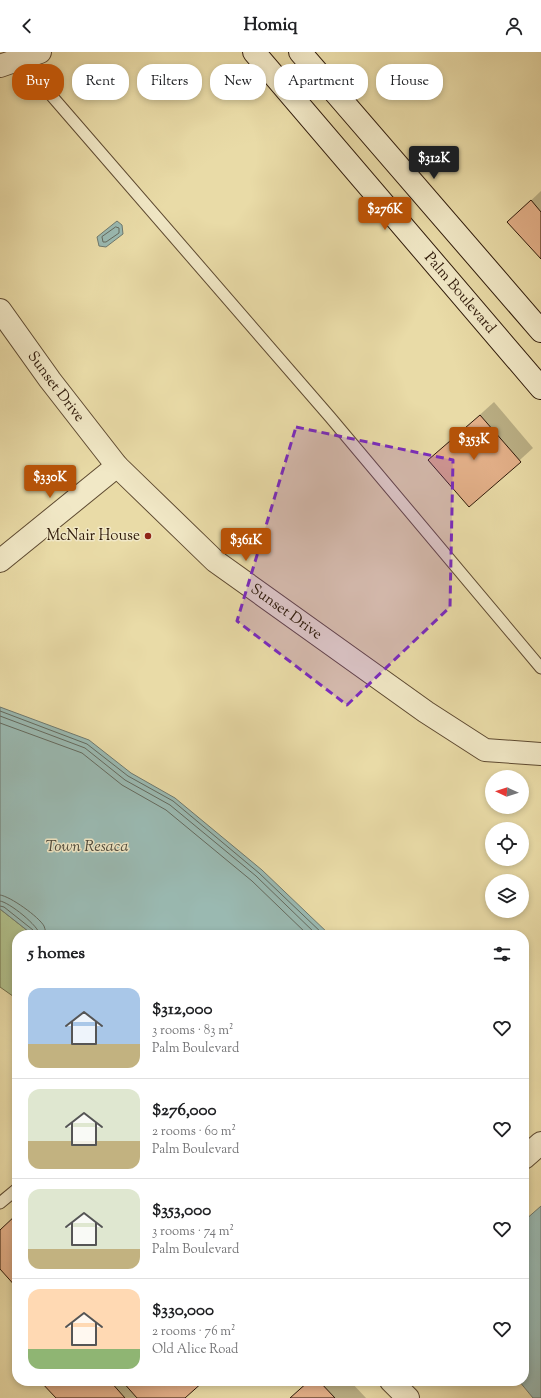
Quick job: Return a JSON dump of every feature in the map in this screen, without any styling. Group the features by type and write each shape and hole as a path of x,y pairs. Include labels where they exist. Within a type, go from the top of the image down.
{"street":[{"path":"11,59 40,52"},
{"name":"Palm Boulevard","path":"254,52 541,388"},
{"path":"300,52 541,331"},
{"name":"Sunset Drive","path":"0,310 50,380 117,466 215,561 426,712 485,750 541,754"},
{"path":"0,561 117,466"},
{"path":"529,1154 541,1143"},
{"path":"396,1386 408,1398"}],"lane":[{"path":"11,59 330,417 541,668"},
{"path":"0,1203 12,1192"}],"highlighted area":[{"path":"296,427 453,460 450,607 347,705 237,621"}],"green space":[{"path":"0,909 27,930 12,930 12,995 0,987"}],"water":[{"path":"117,221 122,225 123,234 106,247 99,246 97,237"},
{"name":"Town Resaca","path":"0,707 89,740 131,773 175,798 262,870 325,930 27,930 0,909"},
{"path":"541,1206 541,1398 533,1398 523,1386 529,1386 529,1217"}],"building":[{"path":"531,200 541,212 541,259 507,222"},
{"path":"480,415 521,462 469,507 428,460"},
{"path":"12,1219 12,1282 0,1269 0,1230"},
{"path":"45,1386 114,1386 125,1398 56,1398"},
{"path":"126,1386 198,1386 185,1398 137,1398"},
{"path":"303,1386 324,1386 335,1398 290,1398"}],"place":[{"name":"McNair House","path":"148,536"}]}
